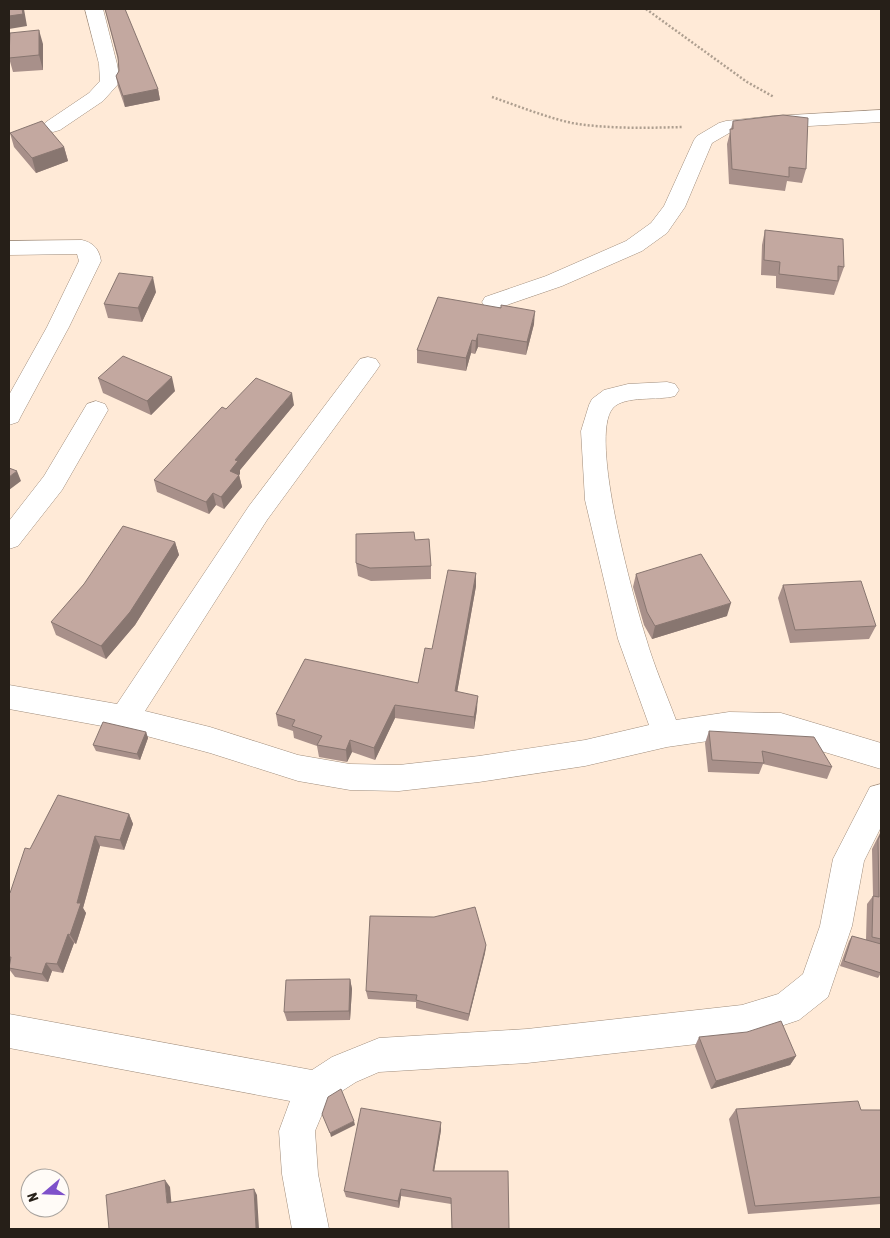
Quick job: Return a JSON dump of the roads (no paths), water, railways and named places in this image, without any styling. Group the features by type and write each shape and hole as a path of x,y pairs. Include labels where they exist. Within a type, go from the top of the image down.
{"street":[{"path":"53,126 96,98 110,82 108,64 94,9"},
{"path":"493,302 554,281 634,246 658,228 674,207 704,140 726,127 773,122 881,116"},
{"path":"9,248 82,247 89,252 90,260 58,327 9,416"},
{"path":"124,718 258,513 368,365"},
{"path":"667,390 628,392 612,396 600,405 593,431 598,500 632,639 667,734"},
{"path":"9,539 54,484 96,410"},
{"path":"9,697 124,718 210,740 298,768 350,777 399,778 478,770 585,753 667,734 729,725 781,726 881,756"},
{"path":"311,1229 300,1174 297,1130 304,1110 316,1088 344,1069 379,1055 527,1046 742,1022 787,1008 816,985 836,926 849,859 881,797"},
{"path":"9,1031 316,1088"}]}
